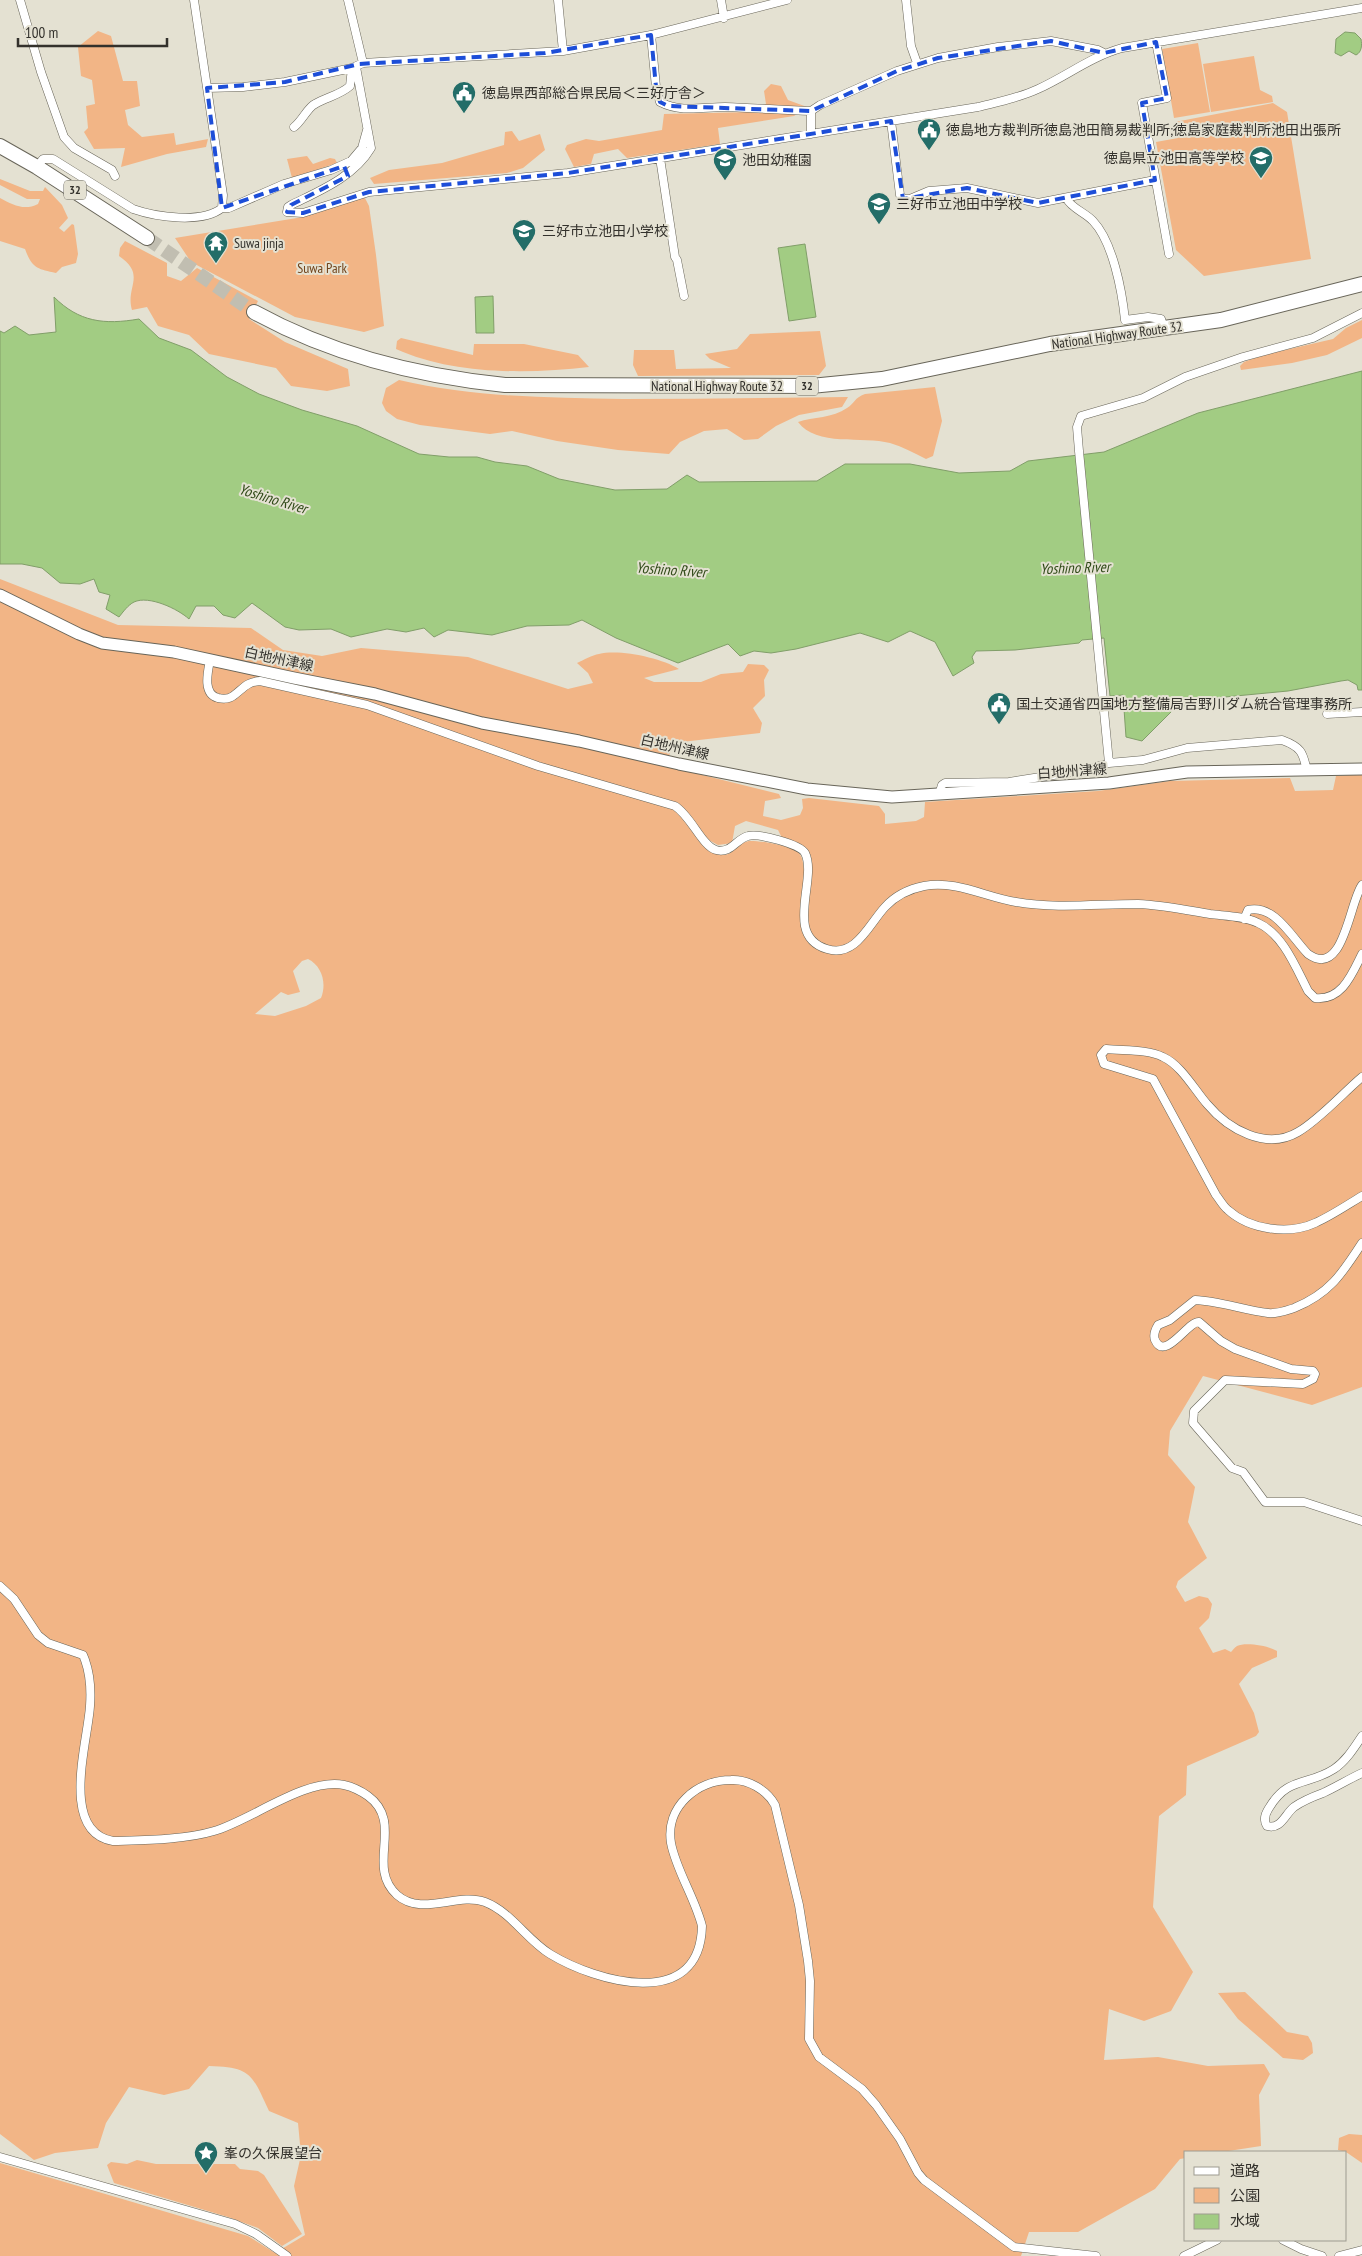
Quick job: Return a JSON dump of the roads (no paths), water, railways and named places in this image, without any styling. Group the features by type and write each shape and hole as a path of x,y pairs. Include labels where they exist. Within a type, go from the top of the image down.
{"highway":[{"name":"32","path":"0,146 38,167 147,238"},
{"name":"National Highway Route 32","path":"254,312 306,339 377,362 461,381 505,385 820,385 882,379 1050,344 1221,320 1362,284"}],"main road":[{"name":"白地州津線","path":"0,595 79,634 102,642 174,652 375,694 482,724 579,741 783,786 877,796 939,795 1109,783 1187,772 1362,769"}],"street":[{"path":"20,0 41,72 64,137 74,148 112,170 115,176"},
{"path":"194,0 223,195 222,208"},
{"path":"348,0 371,148 366,157 338,181 288,207 287,212 303,214 374,192 551,175 978,107 1038,89 1104,53 1156,42 1362,8"},
{"path":"558,0 564,51"},
{"path":"721,0 724,18"},
{"path":"207,88 243,87 284,82 357,66 564,51 650,35 724,18 787,0"},
{"path":"906,0 911,46 917,63"},
{"path":"650,35 656,87 660,102 685,110 723,107 811,112 820,106 917,63 998,47 1051,41 1098,50 1104,53"},
{"path":"1156,42 1166,98 1142,102 1169,254"},
{"path":"294,127 305,118 313,104 348,88 357,66"},
{"path":"811,112 811,134"},
{"path":"891,121 900,196 903,199 910,199 929,192 967,188 1038,203 1067,199 1155,180"},
{"path":"38,167 43,159 53,159 146,214 170,217 206,215 222,208 229,208 284,184 331,170 351,161 362,148 367,130"},
{"path":"660,158 674,257 677,260 684,296"},
{"path":"1067,199 1069,203 1094,222 1106,242 1123,300 1125,320 1161,319 1164,328"},
{"path":"1109,763 1079,451 1078,420 1084,414 1143,398 1184,377 1243,357 1313,338 1362,313"},
{"path":"210,660 208,688 214,696 220,699 233,696 250,682 260,682 367,705 538,766 674,806 687,816 705,842 715,850 727,850 743,838 752,835 790,843 799,847 804,852 808,867 804,905 805,925 809,935 817,944 826,949 837,951 859,941 890,902 908,891 925,886 946,885 967,888 1014,902 1034,904 1159,905 1258,922 1275,934 1308,991 1315,998 1328,997 1346,985 1362,954"},
{"path":"1327,714 1362,712"},
{"path":"939,795 942,785 945,783 1009,782 1085,770 1109,763 1144,760 1187,748 1282,740 1297,746 1304,757 1307,771"},
{"path":"1244,919 1248,910 1253,909 1275,916 1308,954 1315,959 1322,959 1336,952 1342,941 1356,893 1362,885"},
{"path":"1362,1077 1299,1132 1280,1138 1263,1138 1244,1134 1228,1124 1209,1106 1176,1066 1160,1055 1106,1049 1101,1055 1104,1064 1153,1079 1216,1195 1228,1210 1252,1224 1282,1230 1300,1228 1314,1224 1362,1196"},
{"path":"1362,1243 1342,1275 1322,1294 1307,1303 1269,1314 1195,1300 1170,1320 1158,1325 1154,1332 1154,1339 1158,1344 1165,1346 1174,1343 1189,1326 1199,1322 1221,1341 1235,1349 1290,1369 1313,1371 1315,1374 1313,1379 1303,1384 1225,1380 1194,1411 1193,1424 1232,1468 1243,1472 1265,1502 1304,1502 1362,1521"},
{"path":"0,1586 14,1599 38,1635 48,1643 82,1656 85,1660 90,1706 82,1755 81,1796 87,1824 97,1836 113,1841 213,1832 234,1824 286,1797 325,1786 344,1785 362,1792 377,1803 382,1811 386,1833 384,1870 388,1884 398,1895 416,1904 430,1904 468,1898 484,1902 495,1907 547,1952 563,1962 611,1979 642,1983 666,1981 680,1974 696,1953 702,1938 702,1926 671,1844 672,1825 679,1804 695,1790 719,1781 733,1780 748,1783 761,1789 770,1797 775,1805 799,1906 810,1981 809,2039 820,2057 862,2089 876,2105 900,2139 918,2173 924,2180 1014,2247 1096,2256"},
{"path":"1362,1736 1349,1754 1335,1768 1326,1774 1282,1790 1266,1813 1265,1822 1273,1828 1278,1826 1291,1809 1304,1800 1362,1773"},
{"path":"0,2157 235,2224 256,2234 287,2256"},
{"path":"1184,2256 1215,2241"},
{"path":"1285,2241 1322,2256"},
{"path":"1339,2256 1362,2250"}],"water":[{"path":"1345,32 1355,33 1361,39 1358,54 1356,55 1349,51 1341,56 1335,53 1336,39"},
{"path":"805,244 816,317 789,321 778,248"},
{"path":"493,296 494,333 476,333 475,297"},
{"name":"Yoshino River","path":"54,297 73,312 93,320 114,322 139,319 159,338 191,350 227,377 259,394 302,410 357,426 419,454 477,457 495,462 527,466 559,479 615,490 667,489 687,475 699,482 817,481 845,464 910,464 959,473 1010,471 1028,461 1104,452 1198,413 1362,371 1362,690 1358,690 1357,685 1348,680 1288,691 1204,699 1173,710 1142,741 1126,737 1123,695 1110,696 1104,638 1082,640 1079,643 1015,650 976,651 972,657 974,663 953,676 935,642 910,631 888,642 860,633 796,649 771,653 754,651 740,656 728,644 678,663 616,638 582,620 569,625 527,626 492,635 448,630 434,637 424,628 406,632 387,629 351,637 331,629 299,630 285,627 252,603 235,618 223,615 214,606 196,606 189,619 163,604 140,600 130,605 119,617 106,609 110,595 99,592 94,579 80,584 60,583 42,568 22,564 0,564 0,331 4,333 15,326 29,335 56,332"}],"tunnel":[{"path":"147,238 254,312"}],"place":[{"name":"徳島県西部総合県民局＜三好庁舎＞","path":"464,114"},
{"name":"徳島地方裁判所徳島池田簡易裁判所;徳島家庭裁判所池田出張所","path":"929,151"},
{"name":"徳島県立池田高等学校","path":"1261,179"},
{"name":"池田幼稚園","path":"725,181"},
{"name":"三好市立池田中学校","path":"879,225"},
{"name":"三好市立池田小学校","path":"524,252"},
{"name":"Suwa jinja","path":"216,264"},
{"name":"国土交通省四国地方整備局吉野川ダム統合管理事務所","path":"999,725"},
{"name":"峯の久保展望台","path":"206,2174"}],"park label":[{"name":"Suwa Park","path":"322,268"}]}
